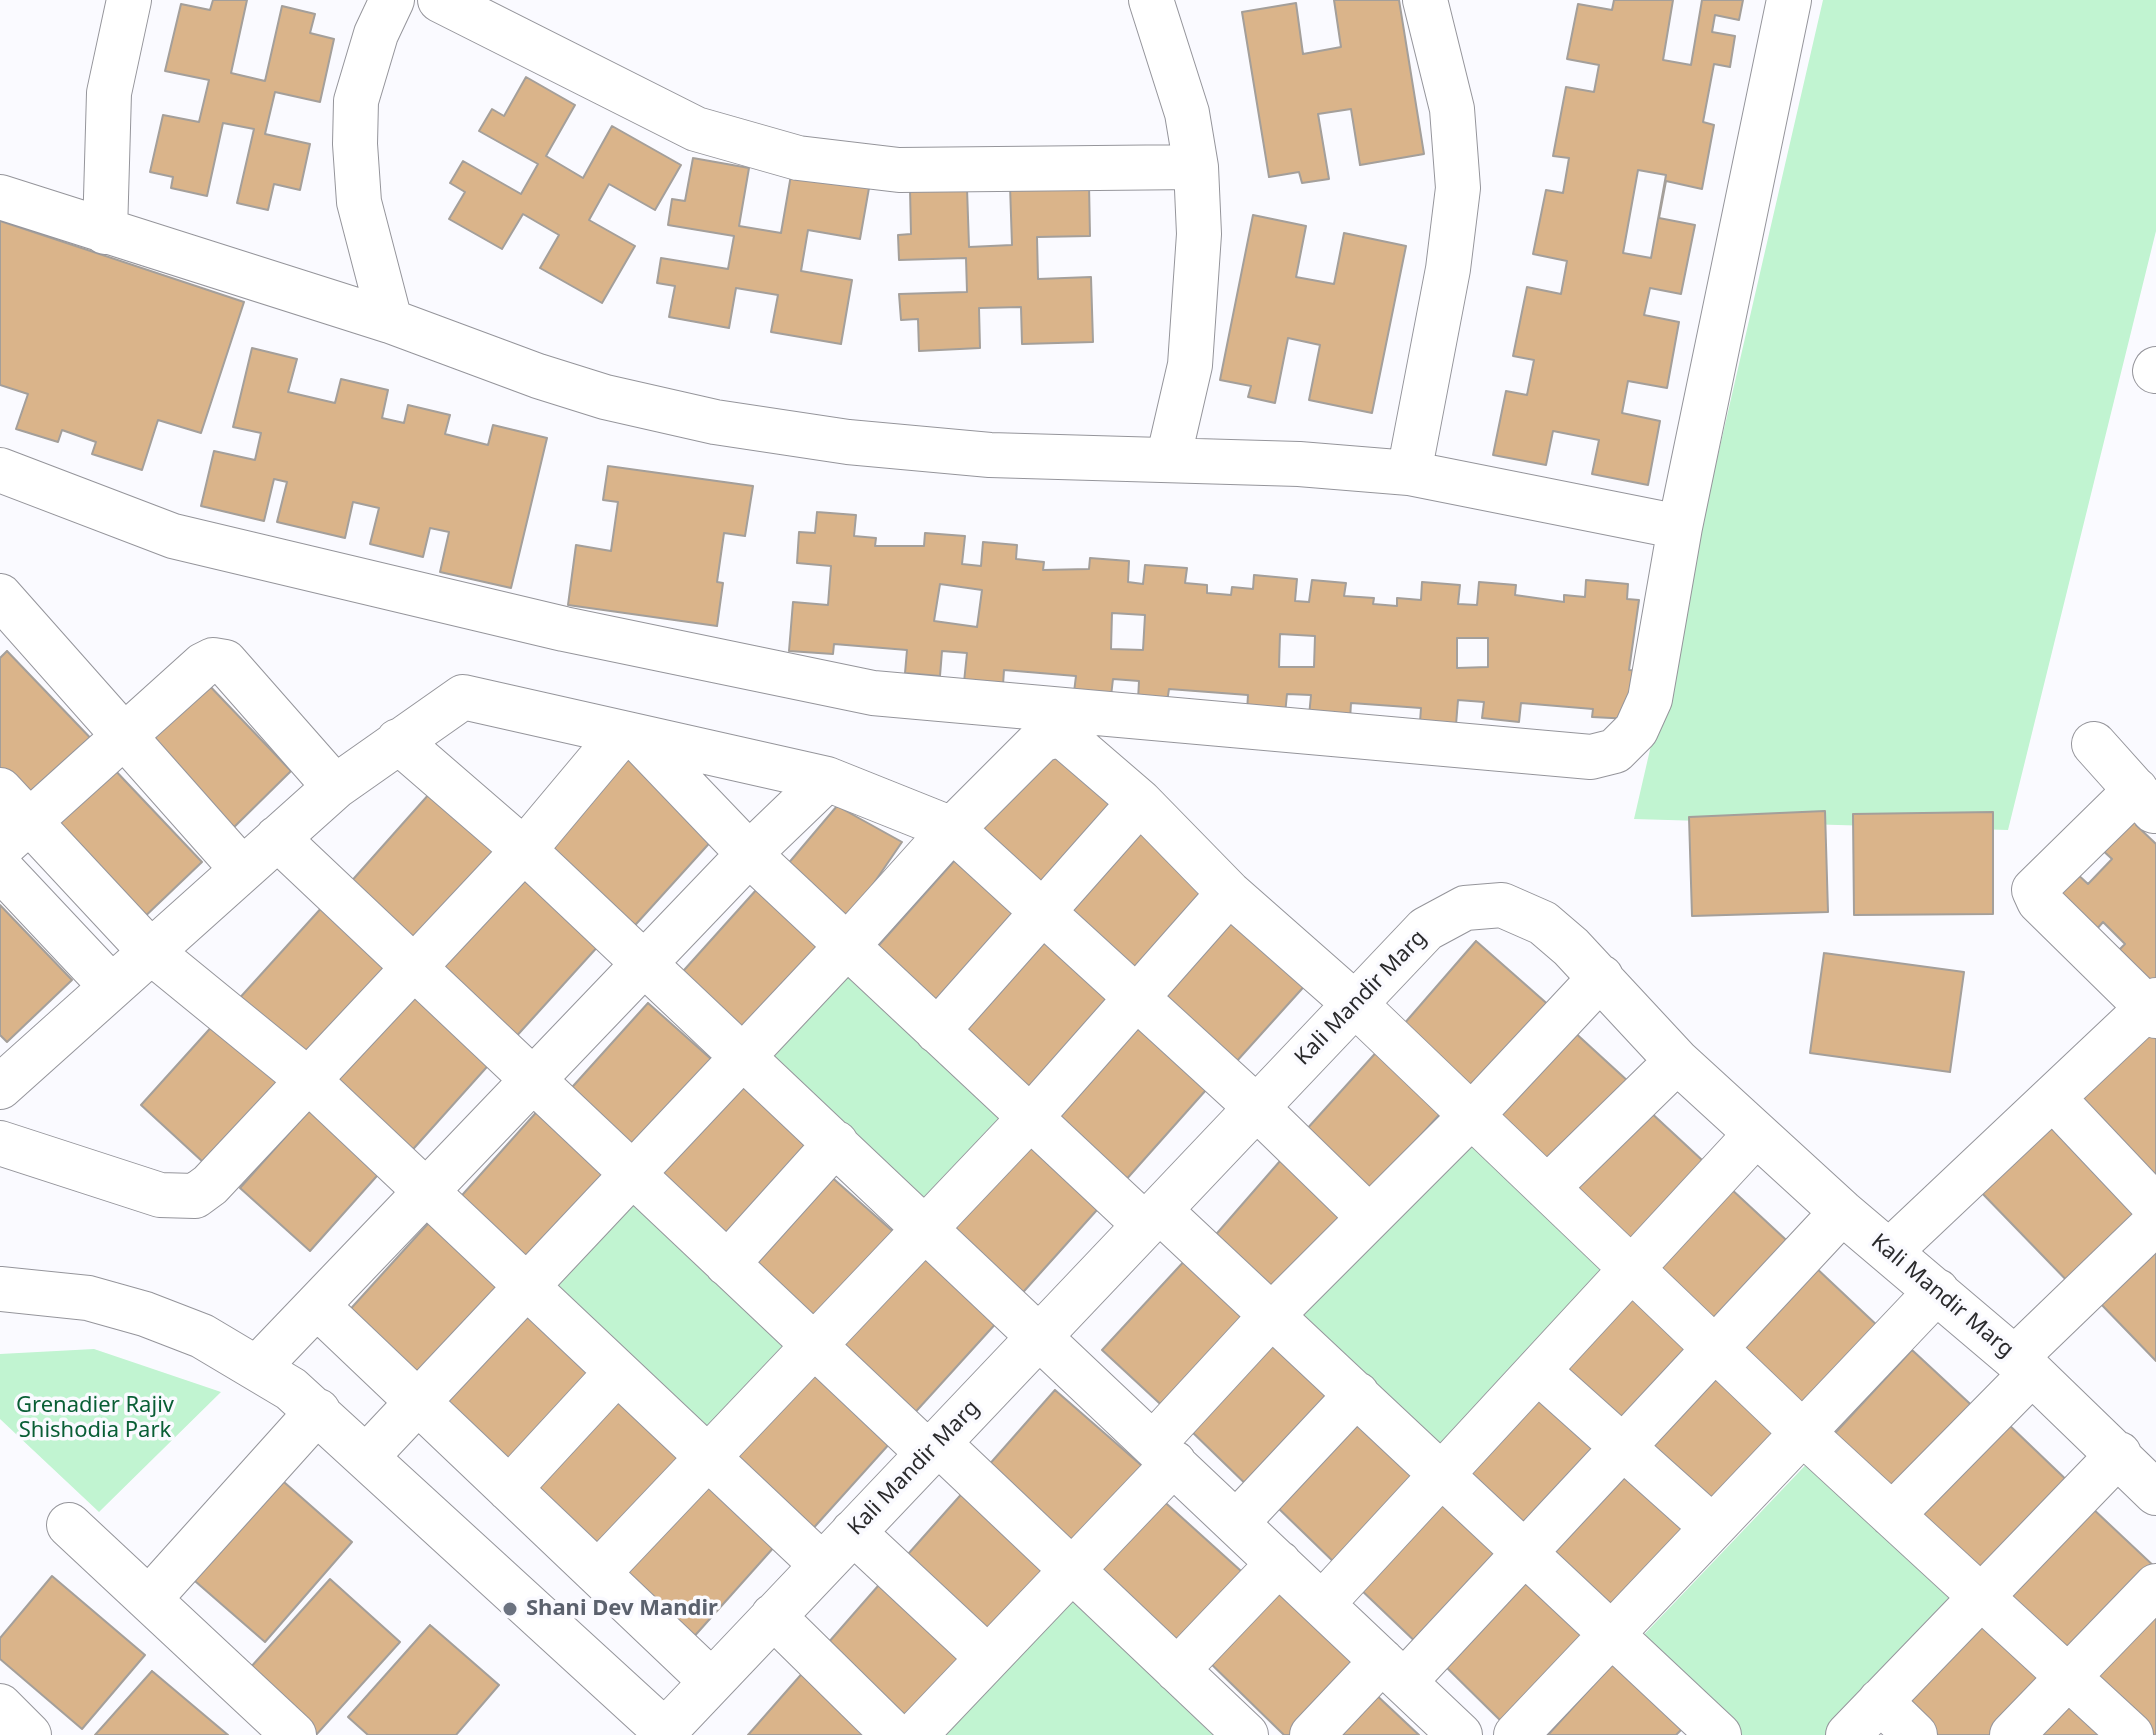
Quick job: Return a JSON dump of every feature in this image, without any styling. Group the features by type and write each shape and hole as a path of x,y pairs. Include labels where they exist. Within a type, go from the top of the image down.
{"street":[{"path":"105,232 109,93 129,0"},
{"path":"390,321 359,202 355,144 356,101 376,34 392,0"},
{"path":"440,0 696,129 798,158 899,170 1196,167"},
{"path":"1151,0 1187,113 1196,167 1197,292 1190,365 1168,460"},
{"path":"1409,473 1448,269 1458,188 1452,109 1425,0"},
{"path":"0,470 173,536 564,629 873,693 1591,757 1615,751 1636,730 1650,699 1680,527 1789,0"},
{"path":"0,197 390,321 565,385 715,422 848,442 990,455 1168,460 1409,473 1680,527"},
{"path":"8,620 125,735 242,869"},
{"path":"15,835 203,665 213,660 225,662 335,787"},
{"path":"6,1070 111,986 335,787 463,697 827,779 952,829 1041,914 1257,1108 1369,1217"},
{"path":"0,1143 160,1195 195,1196 210,1185 629,734"},
{"path":"629,734 749,854 1030,1118 1272,1315 1613,1633 1703,1730"},
{"path":"367,1456 847,946 952,829 1041,740 1061,734 1140,802 1229,893 1355,1004 1802,1432 2131,1735"},
{"path":"398,741 524,850 1041,1335 1460,1735"},
{"path":"1890,1251 2153,1008 2039,901 2034,890 2146,801 2094,744"},
{"path":"258,1367 749,854 827,779"},
{"path":"0,790 15,835 308,1080 822,1565"},
{"path":"937,1031 1140,802"},
{"path":"277,838 412,969 813,1345 1071,1570 1246,1735"},
{"path":"0,868 111,986"},
{"path":"598,1573 1030,1118 1229,893"},
{"name":"Kali Mandir Marg","path":"651,1728 711,1681 1426,929 1465,908 1502,905 1543,923 1601,977 1677,1061 1756,1134 1842,1212 2141,1467"},
{"path":"915,1735 1071,1570 1272,1315 1471,1116 1601,977"},
{"path":"1547,1188 1677,1061"},
{"path":"2053,1098 2156,1207"},
{"path":"1322,1604 1634,1271 1756,1134"},
{"path":"727,1264 836,1143"},
{"path":"1312,1735 1393,1672 1526,1552 1842,1212"},
{"path":"1892,1515 2023,1366 2156,1222"},
{"path":"0,1289 88,1298 145,1314 202,1336 258,1367 318,1411 367,1456 651,1728"},
{"path":"1516,1735 1937,1291"},
{"path":"317,1306 711,1681"},
{"path":"509,1489 617,1372"},
{"path":"1539,1372 1712,1527"},
{"path":"1237,1522 1357,1394"},
{"path":"149,1599 318,1411"},
{"path":"1848,1735 1982,1598 2141,1467"},
{"path":"69,1525 294,1735"},
{"path":"853,1532 987,1657"},
{"path":"1177,1670 1279,1563"},
{"path":"2012,1735 2156,1586"},
{"path":"773,1616 894,1735"},
{"path":"1880,1701 1915,1735"},
{"path":"0,1706 29,1735"}],"green space":[{"path":"1823,0 2156,0 2156,231 2008,830 1634,819"},
{"path":"845,965 1013,1120 927,1212 761,1057"},
{"path":"1473,1125 1621,1265 1439,1456 1291,1316"},
{"path":"630,1193 798,1351 711,1444 542,1287"},
{"name":"Grenadier Rajiv Shishodia Park","path":"94,1349 221,1392 99,1512 0,1419 0,1354"},
{"path":"1818,1452 1965,1592 1830,1735 1732,1735 1636,1643"},
{"path":"1070,1587 1223,1735 931,1735"}],"building":[{"path":"213,0 247,0 231,73 265,81 282,6 315,14 310,33 334,39 320,102 275,92 265,134 310,144 300,190 274,184 268,210 237,203 254,129 223,123 207,196 171,188 173,177 150,172 163,115 199,122 209,80 165,71 181,4 210,10"},
{"path":"1334,0 1399,0 1424,154 1360,165 1351,109 1318,114 1329,179 1302,183 1299,172 1269,177 1242,12 1296,3 1303,54 1341,47"},
{"path":"1614,0 1673,0 1663,60 1691,65 1702,0 1743,0 1739,20 1715,15 1712,32 1735,36 1730,67 1714,64 1703,122 1714,125 1702,189 1666,181 1659,218 1695,225 1681,294 1650,288 1644,315 1679,322 1667,388 1628,381 1622,413 1660,421 1648,485 1592,474 1599,440 1553,431 1546,465 1493,455 1506,391 1527,395 1534,360 1513,356 1527,287 1561,294 1567,261 1533,254 1546,190 1563,193 1569,158 1553,156 1566,87 1594,92 1599,65 1567,59 1578,4 1612,10","holes":["1638,170 1666,175 1651,258 1623,253"]},
{"path":"526,77 575,105 546,156 583,178 612,126 681,165 655,210 609,184 589,220 635,246 602,303 540,268 559,235 523,214 502,249 449,219 465,192 450,183 463,161 521,194 538,164 479,131 492,109 504,116"},
{"path":"693,158 749,168 739,226 781,233 791,175 869,188 860,239 808,230 801,271 852,280 841,344 771,332 778,295 736,288 729,328 669,317 675,286 657,283 661,258 728,269 734,236 668,225 672,199 685,201"},
{"path":"1089,184 1090,236 1037,237 1038,279 1091,277 1093,342 1022,344 1021,307 979,308 980,348 919,351 918,319 901,320 899,294 967,292 966,258 899,260 898,235 911,234 910,190 967,188 969,247 1012,245 1010,186"},
{"path":"1253,215 1306,226 1296,277 1334,284 1344,233 1406,246 1372,413 1309,400 1320,345 1288,338 1275,403 1248,397 1251,386 1220,380"},
{"path":"0,221 244,302 201,433 158,420 142,470 92,454 96,442 62,430 58,442 16,429 28,394 0,385"},
{"path":"252,348 297,359 288,392 335,403 341,379 388,390 382,418 404,423 408,405 450,415 445,434 488,445 493,425 547,438 511,588 440,572 449,532 430,528 423,557 370,544 379,508 353,502 345,538 277,522 287,482 274,479 264,521 201,506 214,451 255,460 261,433 233,427"},
{"path":"608,466 753,486 745,536 724,533 717,582 723,583 717,626 568,605 576,545 611,551 618,502 603,500"},
{"path":"817,512 856,515 854,536 876,538 875,546 924,546 925,533 965,536 962,564 981,566 983,542 1017,545 1016,559 1044,562 1043,570 1089,569 1090,558 1129,561 1128,582 1143,584 1145,565 1187,568 1185,583 1207,585 1207,593 1231,595 1232,587 1253,589 1254,575 1297,579 1295,601 1309,602 1312,580 1346,583 1344,596 1374,598 1373,604 1397,606 1397,598 1421,600 1422,582 1460,585 1458,604 1477,605 1479,582 1516,585 1515,595 1564,602 1564,595 1585,597 1586,580 1628,584 1627,599 1639,600 1629,670 1644,671 1631,719 1592,717 1593,709 1521,703 1519,722 1482,718 1484,702 1458,700 1456,725 1420,722 1421,708 1351,703 1350,720 1309,716 1311,695 1287,694 1285,714 1247,711 1248,695 1169,689 1167,702 1138,700 1139,681 1113,679 1111,696 1074,692 1076,676 1004,670 1003,685 964,682 967,653 942,651 940,676 905,673 907,650 834,644 833,654 789,651 793,602 828,605 831,566 797,563 799,532 815,533","holes":["940,584 982,590 977,627 934,621","1112,613 1145,615 1143,650 1111,649","1280,634 1315,636 1314,667 1279,667","1457,638 1488,638 1488,667 1457,668"]},
{"path":"7,651 100,748 33,813 0,778 0,658"},
{"path":"205,681 291,771 224,837 137,746"},
{"path":"1058,737 1129,801 1044,895 973,831"},
{"path":"628,759 715,837 628,933 541,855"},
{"path":"112,767 202,862 136,925 46,830"},
{"path":"430,793 503,859 413,960 340,894"},
{"path":"837,806 902,842 850,918 787,865"},
{"path":"2133,810 2142,819 2136,825 2156,844 2156,990 2118,951 2125,944 2103,922 2096,930 2055,890 2074,871 2088,884 2112,859 2098,846"},
{"path":"1825,811 1828,912 1692,916 1689,817"},
{"path":"1993,812 1993,914 1854,915 1853,814"},
{"path":"1136,829 1212,897 1133,984 1058,916"},
{"path":"956,859 1025,922 940,1016 871,954"},
{"path":"525,874 601,943 513,1040 437,972"},
{"path":"757,889 828,952 747,1043 676,979"},
{"path":"0,905 72,980 7,1042 0,1035"},
{"path":"324,905 399,973 311,1070 236,1002"},
{"path":"1230,910 1309,981 1227,1072 1148,1001"},
{"path":"1045,941 1116,1004 1033,1096 963,1032"},
{"path":"1476,941 1552,1008 1473,1098 1397,1032"},
{"path":"1824,953 1964,972 1950,1072 1810,1053"},
{"path":"415,988 494,1059 407,1156 328,1084"},
{"path":"648,1003 720,1067 636,1160 565,1095"},
{"path":"224,1013 299,1082 216,1174 141,1105"},
{"path":"2147,1023 2156,1033 2156,1178 2075,1093"},
{"path":"1133,1024 1206,1090 1124,1182 1050,1116"},
{"path":"1571,1029 1630,1083 1550,1173 1490,1118"},
{"path":"1381,1047 1447,1106 1362,1201 1296,1141"},
{"path":"739,1083 815,1152 730,1247 653,1178"},
{"path":"314,1105 384,1168 310,1251 240,1188"},
{"path":"541,1107 618,1177 532,1273 455,1203"},
{"path":"1646,1108 1716,1173 1634,1262 1564,1197"},
{"path":"2056,1115 2152,1214 2075,1289 1979,1190"},
{"path":"1030,1133 1105,1201 1017,1299 941,1231"},
{"path":"1287,1153 1354,1210 1272,1305 1205,1247"},
{"path":"827,1173 898,1236 811,1332 740,1268"},
{"path":"1729,1187 1797,1250 1714,1341 1646,1277"},
{"path":"435,1216 515,1289 426,1388 345,1315"},
{"path":"2156,1244 2156,1361 2098,1301"},
{"path":"921,1250 999,1320 910,1418 832,1348"},
{"path":"1188,1257 1256,1320 1170,1413 1102,1350"},
{"path":"1813,1265 1881,1329 1798,1419 1729,1354"},
{"path":"1634,1290 1706,1355 1628,1441 1556,1376"},
{"path":"526,1306 603,1376 519,1470 441,1400"},
{"path":"1272,1338 1342,1405 1257,1495 1188,1428"},
{"path":"1912,1350 1980,1413 1892,1508 1824,1445"},
{"path":"1719,1365 1789,1429 1708,1516 1638,1452"},
{"path":"810,1369 891,1442 809,1533 729,1461"},
{"path":"618,1389 693,1457 599,1560 525,1493"},
{"path":"1055,1390 1149,1472 1074,1558 980,1475"},
{"path":"1538,1396 1604,1460 1527,1540 1460,1475"},
{"path":"1359,1417 1426,1482 1342,1570 1275,1505"},
{"path":"2007,1423 2076,1489 1978,1591 1909,1525"},
{"path":"1625,1465 1695,1531 1616,1618 1544,1552"},
{"path":"276,1475 352,1542 265,1642 188,1575"},
{"path":"701,1480 775,1546 691,1640 617,1573"},
{"path":"966,1489 1059,1572 995,1645 901,1562"},
{"path":"1158,1496 1251,1580 1183,1654 1091,1570"},
{"path":"1443,1496 1510,1560 1424,1650 1357,1586"},
{"path":"2091,1507 2156,1568 2061,1668 1997,1607"},
{"path":"52,1576 145,1655 82,1729 0,1659 0,1638"},
{"path":"1526,1577 1591,1642 1507,1727 1441,1662"},
{"path":"885,1578 975,1658 910,1730 821,1651"},
{"path":"330,1579 400,1642 316,1735 304,1735 241,1678"},
{"path":"1273,1585 1364,1672 1304,1735 1284,1735 1204,1657"},
{"path":"2156,1596 2156,1735 2149,1735 2084,1675"},
{"path":"1983,1617 2049,1681 1997,1735 1938,1735 1902,1701"},
{"path":"430,1625 499,1685 456,1735 368,1735 348,1717"},
{"path":"1614,1662 1684,1727 1676,1735 1548,1735"},
{"path":"806,1669 879,1735 748,1735"},
{"path":"152,1671 228,1735 95,1735"},
{"path":"1371,1690 1419,1735 1329,1735"},
{"path":"2069,1690 2116,1735 2026,1735"}],"place":[{"name":"Shani Dev Mandir","path":"510,1609"}]}
